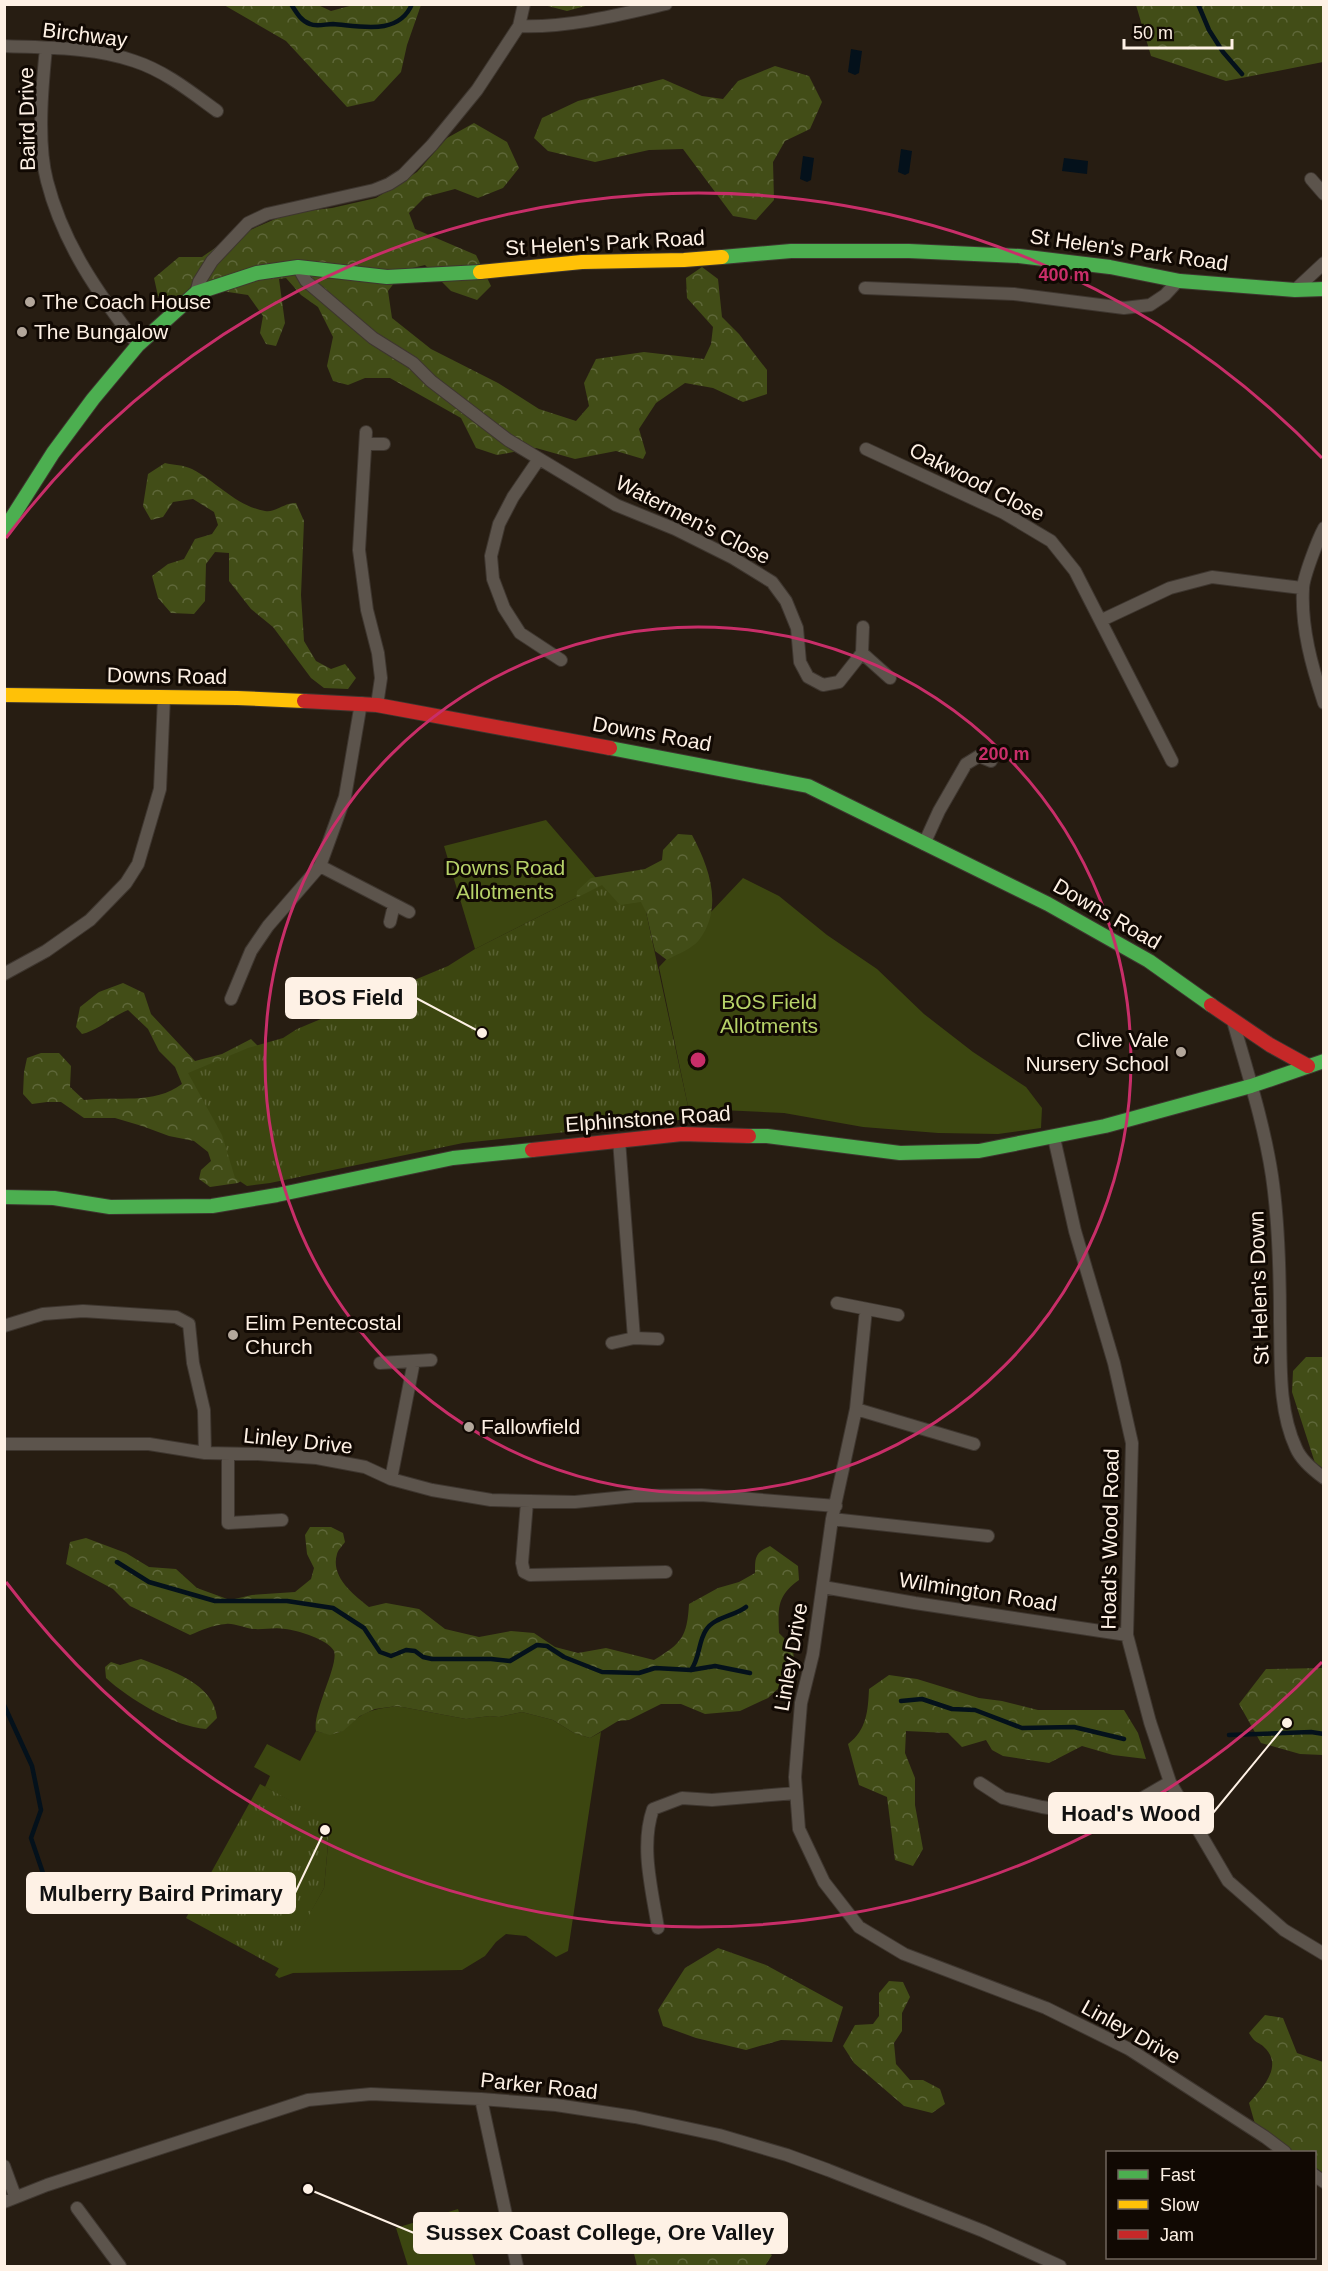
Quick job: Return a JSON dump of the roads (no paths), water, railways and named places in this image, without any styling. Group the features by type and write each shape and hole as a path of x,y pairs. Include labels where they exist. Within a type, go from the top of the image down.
{"street":[{"path":"196,294 199,282 212,261 248,223 267,214 374,190 403,175 432,145 477,90 519,26 524,4"},
{"path":"519,26 539,27 582,22 666,4"},
{"name":"Birchway","path":"4,46 99,53 135,61 175,80 217,111"},
{"name":"Baird Drive","path":"46,48 42,134 47,179 64,232 86,272 138,345"},
{"path":"1311,178 1323,194"},
{"name":"St Helen's Park Road","path":"4,530 53,453 105,384 138,345 196,294 257,273 298,267 387,277 512,270 582,262 684,260 791,251 909,251 1019,256 1110,267 1178,281 1295,290 1323,289"},
{"path":"1295,290 1323,263"},
{"name":"Watermen's Close","path":"298,267 306,281 373,338 413,363 431,381 508,440 616,505 714,548 752,567 772,582 786,601 797,628 800,662 808,677 823,685 840,682 862,653"},
{"path":"865,288 1014,294 1124,308 1150,305 1165,296 1178,281"},
{"path":"377,705 381,678 378,652 367,610 359,550 366,438 384,444"},
{"name":"Oakwood Close","path":"866,449 1004,513 1051,542 1076,571 1172,761"},
{"path":"539,459 513,497 499,524 491,556 493,579 504,609 520,633 561,660"},
{"path":"1323,528 1302,588 1310,660 1323,703"},
{"path":"1102,620 1170,588 1212,577 1302,588"},
{"path":"863,627 862,653 890,678"},
{"name":"Downs Road","path":"4,695 361,703 684,761 808,786 1048,904 1149,961 1233,1021 1308,1066"},
{"path":"4,974 46,951 90,920 126,883 138,864 160,789 164,697"},
{"path":"231,999 251,951 268,926 320,866 345,797 361,703"},
{"path":"924,844 939,811 966,764 979,756 991,761"},
{"path":"320,866 409,912"},
{"path":"390,922 394,905"},
{"path":"1233,1021 1251,1086"},
{"name":"Elphinstone Road","path":"4,1197 54,1198 110,1207 212,1206 277,1195 453,1158 682,1134 767,1136 900,1153 950,1153 1010,1146 1105,1126 1251,1086 1323,1061"},
{"name":"St Helen's Down","path":"1251,1086 1272,1174 1279,1236 1280,1366 1286,1420 1296,1450 1313,1471 1323,1478"},
{"name":"Hoad's Wood Road","path":"1054,1138 1075,1231 1114,1363 1132,1443 1127,1635 1150,1722 1170,1782 1228,1881 1284,1930 1323,1954"},
{"path":"619,1140 634,1338"},
{"path":"837,1303 898,1315"},
{"path":"836,1506 845,1453 856,1409 866,1309"},
{"path":"4,1326 43,1314 83,1311 176,1317 189,1324 193,1363 204,1410 204,1453"},
{"path":"612,1343 634,1338 658,1339"},
{"path":"380,1364 431,1360"},
{"path":"391,1479 414,1361"},
{"path":"856,1409 974,1444"},
{"name":"Linley Drive","path":"4,1444 149,1444 204,1453 317,1458 365,1467 391,1479 432,1490 491,1500 575,1502 635,1496 701,1495 836,1506 832,1520 813,1654 801,1703 795,1777 799,1829 824,1882 859,1927 904,1954 1046,2008 1129,2049 1283,2151"},
{"path":"228,1454 228,1523 282,1520"},
{"path":"527,1502 522,1563 524,1572 530,1575 666,1572"},
{"path":"832,1520 988,1536"},
{"name":"Wilmington Road","path":"823,1587 1127,1635"},
{"path":"980,1784 1003,1798 1088,1814 1127,1807 1170,1782"},
{"path":"658,1928 647,1845 647,1825 653,1809 682,1798 712,1800 796,1793"},
{"name":"Parker Road","path":"10,2199 308,2100 371,2094 481,2099 556,2105 624,2115 719,2135 828,2170 983,2231 1060,2266"},
{"path":"481,2099 517,2266"},
{"path":"4,2166 10,2199"},
{"path":"77,2208 120,2266"}],"water":[{"path":"851,49 862,51 859,73 855,75 848,72"},
{"path":"901,149 912,151 909,173 905,175 898,172"},
{"path":"803,156 814,158 811,180 807,182 800,179"},
{"path":"1064,158 1088,161 1087,174 1062,171"}],"waterway":[{"path":"291,4 301,18 312,25 366,27 378,27 398,21 412,4"},
{"path":"1198,4 1209,30 1223,52 1242,74"},
{"path":"117,1562 149,1582 215,1601 287,1601 333,1608 364,1628 380,1652 391,1656 406,1650 415,1651 423,1657 432,1659 510,1661 537,1645 547,1646 564,1657 602,1672 639,1673 655,1668 691,1670 715,1666 750,1673"},
{"path":"691,1670 706,1630 719,1619 746,1607"},
{"path":"901,1701 922,1699 952,1709 975,1710 1022,1728 1074,1727 1124,1739"},
{"path":"4,1705 32,1766 41,1810 31,1838 45,1879"},
{"path":"1229,1735 1311,1732 1324,1734"}],"place":[{"name":"The Coach House","path":"30,302"},
{"name":"The Bungalow","path":"22,332"},
{"name":"BOS Field","path":"482,1033"},
{"name":"Clive Vale Nursery School","path":"1181,1052"},
{"name":"Elim Pentecostal Church","path":"233,1335"},
{"name":"Fallowfield","path":"469,1427"},
{"name":"Hoad's Wood","path":"1287,1723"},
{"name":"Mulberry Baird Primary","path":"325,1830"},
{"name":"Sussex Coast College, Ore Valley","path":"308,2189"}],"park label":[{"name":"Downs Road Allotments","path":"505,880"},
{"name":"BOS Field Allotments","path":"769,1014"}]}
